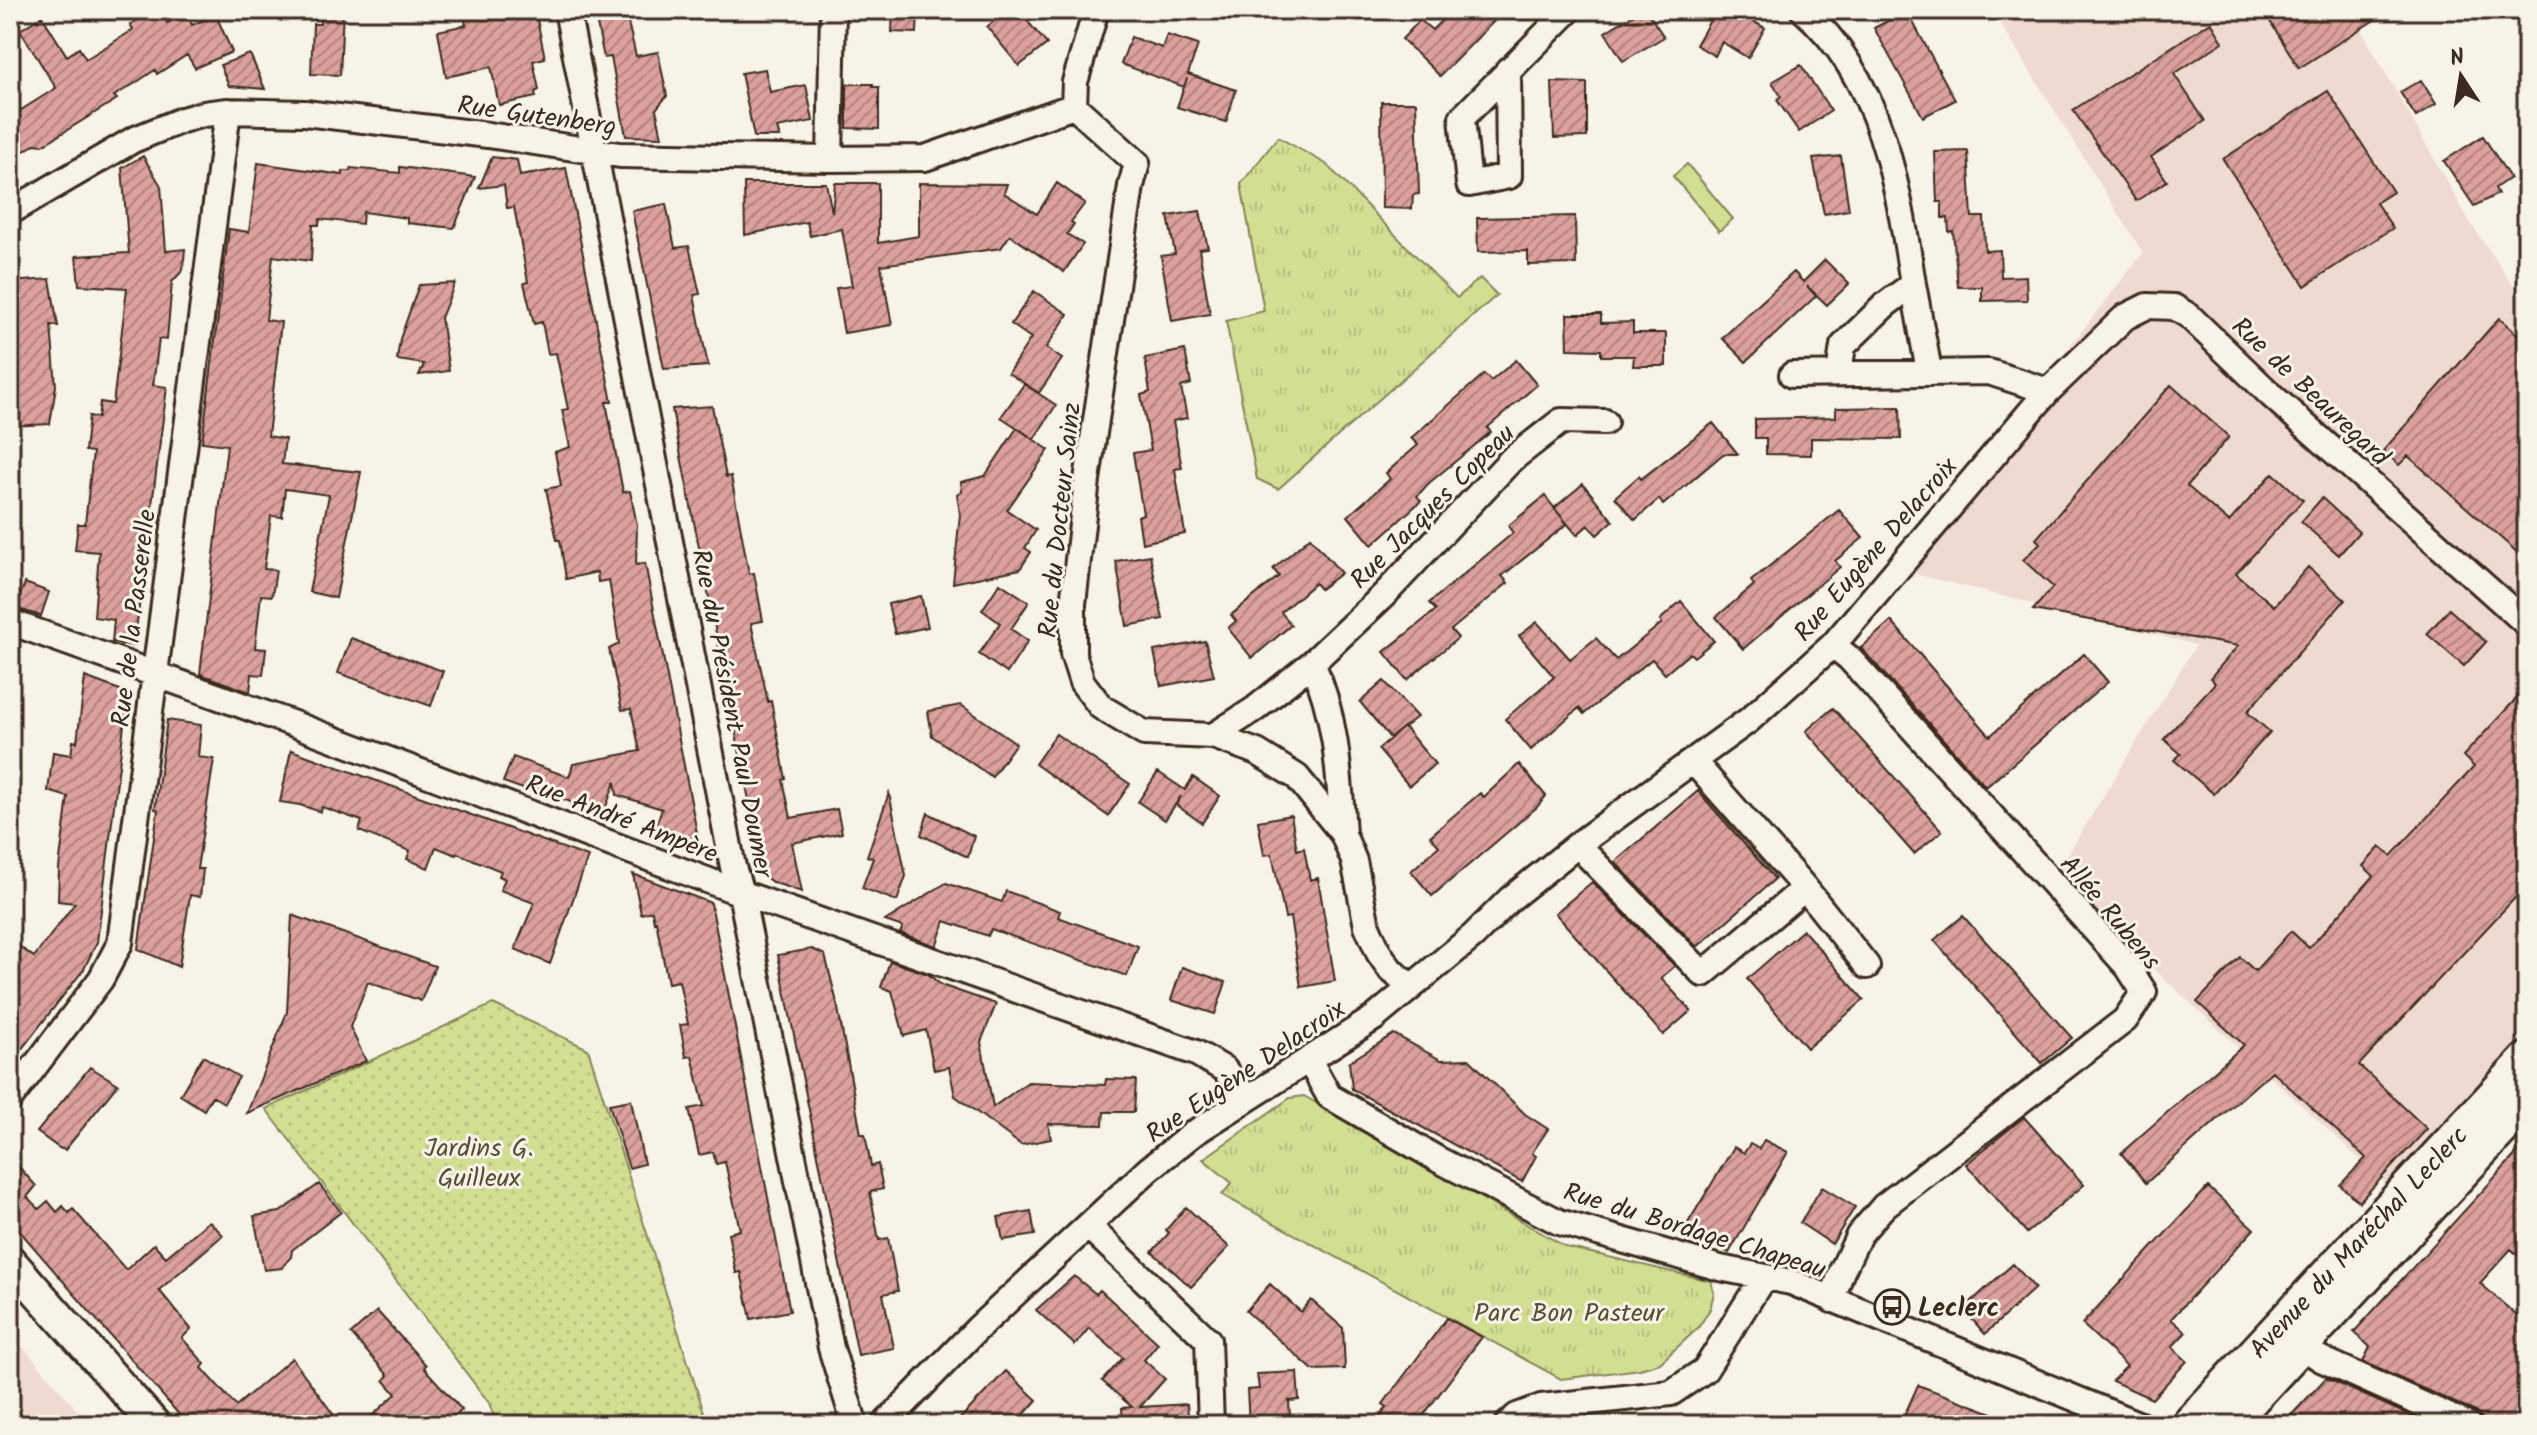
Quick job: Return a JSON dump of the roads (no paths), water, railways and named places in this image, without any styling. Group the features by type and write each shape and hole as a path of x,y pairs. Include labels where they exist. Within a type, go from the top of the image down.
{"main road":[{"name":"Avenue du Maréchal Leclerc","path":"2227,1425 2288,1338 2527,1060"},
{"name":"Avenue du Maréchal Leclerc","path":"2189,1425 2288,1338 2527,1101"}],"street":[{"name":"Rue du Président Paul Doumer","path":"567,10 733,867 741,893 831,1348 855,1425"},
{"path":"830,159 833,10"},
{"path":"1074,106 1075,82 1096,10"},
{"path":"1508,70 1569,10"},
{"path":"1803,10 1822,27 1845,59 1864,91 1884,136 1895,175 1929,371"},
{"name":"Rue Gutenberg","path":"10,212 133,140 182,120 228,111 305,113 620,155 830,159 925,158 1074,106"},
{"name":"Rue du Docteur Sainz","path":"1074,106 1137,163 1087,480 1073,604 1073,654 1082,682 1101,707 1144,733 1213,736 1257,752 1297,777 1343,834 1354,861 1367,926 1390,969 1411,987"},
{"name":"Rue de la Passerelle","path":"10,1099 101,979 120,943 228,111"},
{"path":"1839,373 1843,346 1885,305 1913,284"},
{"name":"Rue de Beauregard","path":"2048,391 2125,317 2147,306 2174,307 2189,316 2271,395 2527,624"},
{"path":"1792,375 1989,372 2048,391"},
{"name":"Rue Eugène Delacroix","path":"884,1425 977,1329 1183,1142 1374,1018 1473,936 1510,899 1580,843 1749,720 1833,645 2048,391"},
{"name":"Rue Jacques Copeau","path":"1213,736 1255,709 1312,663 1384,595 1511,460 1561,421 1605,422"},
{"name":"Rue André Ampère","path":"10,622 294,724 741,893 1196,1053 1224,1069 1247,1098"},
{"name":"Allée Rubens","path":"1832,1300 1859,1235 1884,1206 2125,1020 2144,992 2128,967 1849,658 1833,645"},
{"path":"1312,663 1323,688 1338,753 1343,834"},
{"path":"1693,761 1805,888 1867,966"},
{"path":"1580,843 1589,857 1703,974 1805,888"},
{"name":"Rue du Bordage Chapeau","path":"1309,1060 1329,1096 1439,1160 1559,1222 1763,1278 1791,1282 2140,1425"},
{"path":"1088,1226 1208,1340 1211,1425"},
{"path":"10,1261 155,1425"},
{"path":"1507,1425 1517,1416 1541,1407 1671,1393 1705,1370 1763,1278"},
{"path":"2288,1338 2468,1425"}],"place":[{"name":"Leclerc","path":"1892,1307"}],"park label":[{"name":"Jardins G. Guilleux","path":"479,1162"},
{"name":"Parc Bon Pasteur","path":"1569,1312"}]}
